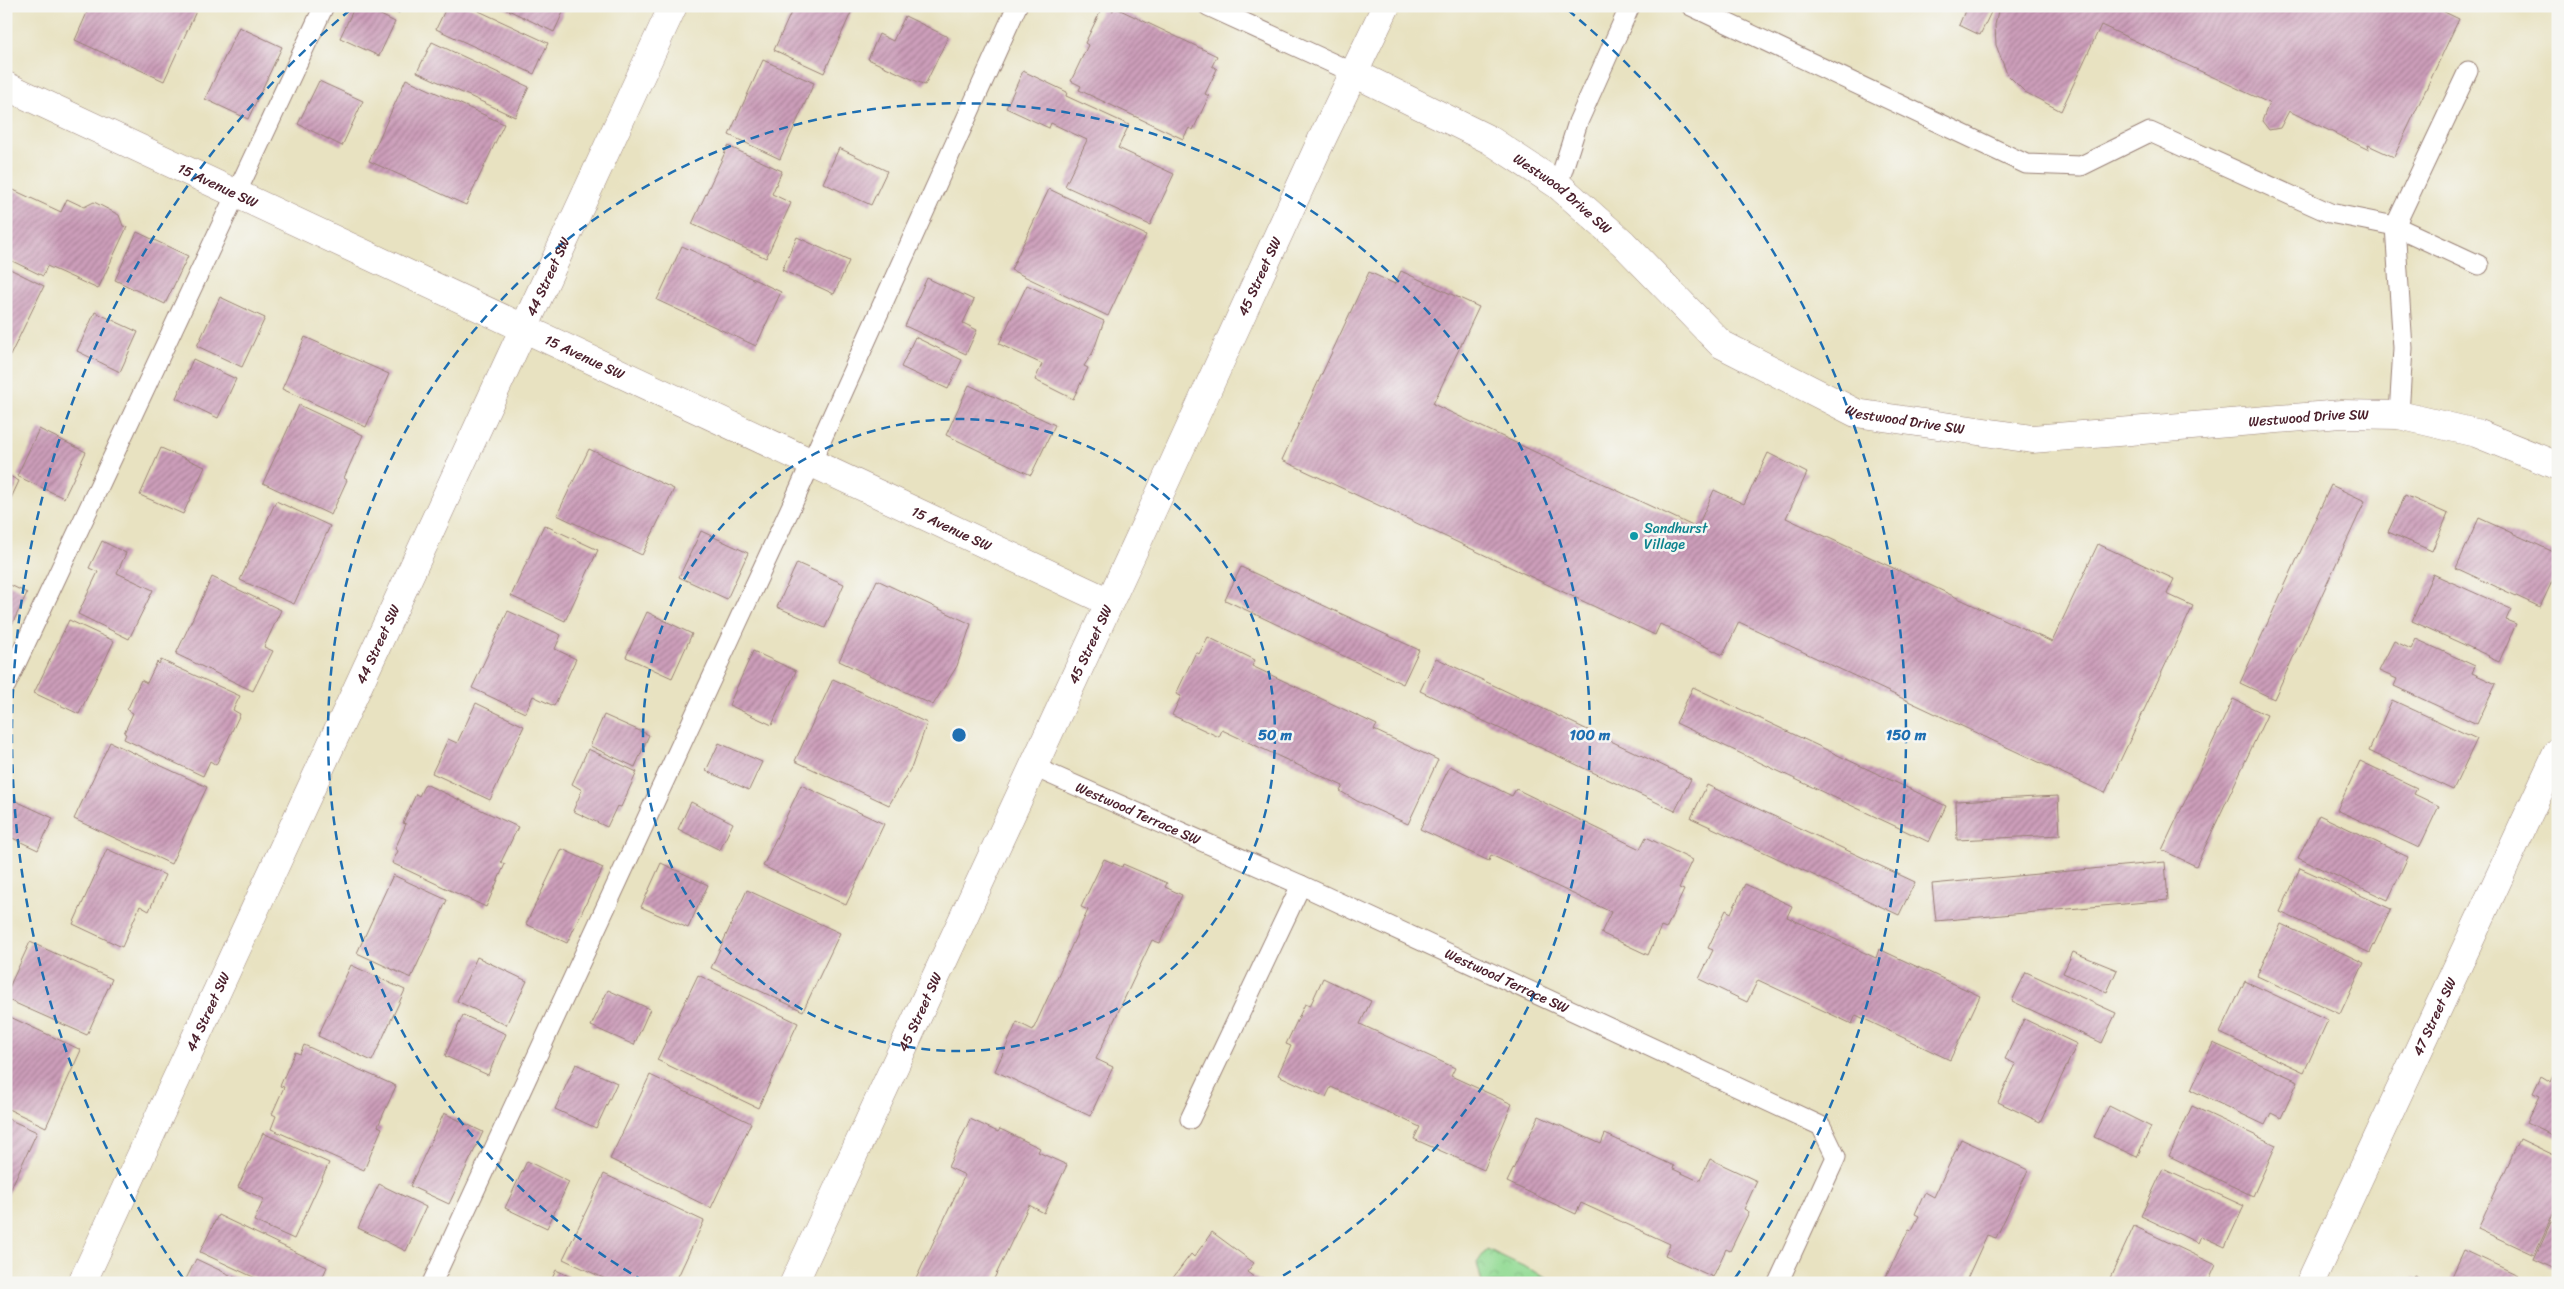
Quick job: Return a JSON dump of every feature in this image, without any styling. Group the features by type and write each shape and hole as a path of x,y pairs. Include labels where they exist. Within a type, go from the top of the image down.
{"street":[{"name":"44 Street SW","path":"82,1283 526,329 673,6"},
{"name":"45 Street SW","path":"794,1283 1386,6"},
{"name":"Westwood Drive SW","path":"1354,74 1490,140 1558,185 1623,243 1721,344 1856,413 2032,440 2341,414 2399,415 2476,433 2558,466"},
{"name":"15 Avenue SW","path":"6,86 1110,602"},
{"name":"47 Street SW","path":"2310,1283 2558,751"}],"lane":[{"path":"6,685 324,6"},
{"path":"432,1283 811,462 1018,6"},
{"path":"1208,6 1354,74"},
{"path":"1558,185 1578,122 1630,6"},
{"path":"1691,6 2026,164 2081,166 2150,132 2330,213 2395,226 2479,265"},
{"path":"2399,415 2403,348 2395,226 2468,71"},
{"name":"Westwood Terrace SW","path":"1034,767 1300,885 1821,1126 1836,1157 1778,1283"},
{"path":"1190,1119 1300,885"}],"green space":[{"path":"1487,1249 1559,1283 1482,1283 1477,1263"}],"building":[{"path":"90,6 198,7 164,81 75,40"},
{"path":"355,6 362,6 395,22 379,56 340,38"},
{"path":"383,6 402,6 399,13"},
{"path":"447,6 468,6 548,43 534,74 436,29"},
{"path":"500,6 566,6 554,32"},
{"path":"794,6 854,6 824,73 774,50"},
{"path":"1103,6 1113,11 1114,7 1217,56 1212,66 1217,69 1205,94 1209,96 1193,130 1189,128 1183,139 1079,90 1081,86 1071,81 1088,45 1085,43"},
{"path":"1967,6 1994,6 1980,35 1959,25"},
{"path":"1999,6 2432,6 2459,19 2394,157 2368,145 2369,150 2289,111 2280,128 2269,130 2262,121 2269,103 2101,25 2061,111 2025,92 2007,74 1996,45 1995,25"},
{"path":"905,16 948,37 925,85 868,59 879,34 893,41"},
{"path":"239,27 282,47 248,119 205,99"},
{"path":"432,42 529,87 515,117 417,72"},
{"path":"763,60 814,83 780,159 729,135"},
{"path":"1023,71 1067,92 1066,96 1129,125 1118,148 1174,174 1150,225 1065,186 1087,140 1051,123 1049,128 1006,108"},
{"path":"406,79 504,124 466,205 369,161"},
{"path":"319,81 363,101 342,146 298,124"},
{"path":"728,146 782,171 772,194 791,203 766,258 692,224"},
{"path":"839,148 887,171 871,205 823,183"},
{"path":"7,187 61,212 67,199 84,207 94,202 119,215 123,226 127,227 98,289 47,266 43,276 6,258"},
{"path":"1049,189 1146,235 1108,316 1011,270"},
{"path":"137,232 188,256 165,304 115,280"},
{"path":"797,237 849,261 834,294 782,270"},
{"path":"682,246 781,292 756,346 657,300"},
{"path":"6,267 44,286 6,364"},
{"name":"Sandhurst Village","path":"1401,271 1479,307 1433,404 1697,528 1714,490 1744,504 1768,453 1807,473 1786,518 2052,642 2098,544 2174,579 2167,594 2193,606 2105,793 1739,622 1723,655 1660,624 1655,635 1282,460 1369,272 1395,284"},
{"path":"927,278 974,300 963,323 977,330 966,354 905,326"},
{"path":"1027,285 1104,321 1093,352 1084,366 1088,368 1073,399 1035,380 1042,364 999,344"},
{"path":"220,297 265,318 242,367 197,346"},
{"path":"95,312 138,332 120,372 77,351"},
{"path":"305,337 389,374 366,427 282,389"},
{"path":"915,337 962,360 948,389 901,367"},
{"path":"193,359 236,379 218,418 176,398"},
{"path":"969,385 1055,425 1031,475 946,435"},
{"path":"299,405 363,435 344,478 347,480 331,515 263,483"},
{"path":"39,429 86,452 64,498 17,476"},
{"path":"161,448 205,467 183,514 140,495"},
{"path":"589,449 674,489 642,555 557,515"},
{"path":"6,474 19,481 6,509"},
{"path":"2331,485 2365,501 2274,699 2240,683"},
{"path":"2405,495 2448,514 2432,551 2388,532"},
{"path":"276,501 330,526 294,604 240,580"},
{"path":"2479,518 2558,554 2558,569 2540,607 2456,568"},
{"path":"544,525 598,550 565,621 511,596"},
{"path":"701,531 748,553 727,599 679,577"},
{"path":"102,541 126,553 117,573 153,590 129,639 78,614 98,572 89,568"},
{"path":"797,563 844,584 825,628 777,607"},
{"path":"1241,567 1419,650 1403,684 1225,600"},
{"path":"2433,574 2511,609 2506,620 2516,624 2499,662 2412,621"},
{"path":"212,577 281,610 264,647 273,651 253,691 176,654"},
{"path":"877,580 971,624 957,666 933,705 839,661"},
{"path":"6,583 27,593 6,637"},
{"path":"508,611 561,635 555,649 576,659 554,706 533,696 525,713 472,688"},
{"path":"647,612 692,634 672,678 626,657"},
{"path":"69,620 114,641 79,714 34,693"},
{"path":"1208,637 1255,660 1252,666 1377,725 1374,730 1438,760 1408,824 1357,801 1340,791 1343,786 1222,730 1219,737 1172,715 1181,696 1176,694 1196,652 1199,654"},
{"path":"2416,639 2475,666 2472,673 2496,684 2477,724 2394,686 2397,679 2379,671 2394,641 2411,649"},
{"path":"753,651 796,671 772,725 729,705"},
{"path":"1436,658 1691,779 1675,811 1420,691"},
{"path":"161,660 240,696 233,710 240,714 216,765 210,761 203,776 124,739 126,734 124,733 133,713 127,710 141,680 147,683 157,662 159,664"},
{"path":"833,679 927,723 912,766 889,805 795,761"},
{"path":"1693,687 1946,806 1929,842 1676,723"},
{"path":"2233,699 2267,715 2196,866 2162,850"},
{"path":"2392,700 2477,739 2453,790 2369,751"},
{"path":"476,703 524,726 490,800 432,773 448,739 457,743"},
{"path":"604,715 649,735 635,767 590,746"},
{"path":"110,742 207,787 171,864 74,819"},
{"path":"719,743 762,762 749,790 706,771"},
{"path":"588,749 637,772 621,807 617,806 607,827 573,811 582,790 572,784"},
{"path":"2360,761 2417,788 2414,794 2439,806 2419,848 2337,810"},
{"path":"1450,766 1512,796 1516,789 1640,849 1646,837 1692,860 1679,888 1684,890 1666,929 1661,927 1648,955 1601,933 1611,912 1491,855 1489,861 1420,829"},
{"path":"425,784 518,827 501,862 505,864 486,907 392,863 398,851 395,849 406,824 403,823 416,794 419,796"},
{"path":"801,785 884,824 846,905 763,866"},
{"path":"1707,785 1915,882 1899,915 1691,818"},
{"path":"2058,796 2060,835 1957,840 1956,801"},
{"path":"7,797 53,818 38,850 6,835"},
{"path":"691,802 733,823 720,850 678,829"},
{"path":"2319,815 2408,857 2388,900 2298,858"},
{"path":"107,849 165,875 149,911 140,906 122,947 73,924"},
{"path":"562,849 603,868 567,943 526,924"},
{"path":"1104,859 1122,867 1123,864 1167,883 1165,887 1182,895 1160,943 1152,940 1096,1059 1113,1067 1090,1116 995,1071 1017,1022 1033,1030 1088,910 1081,907"},
{"path":"2165,862 2168,900 1936,921 1932,884"},
{"path":"661,863 708,885 688,928 641,907"},
{"path":"2300,868 2391,909 2370,953 2280,912"},
{"path":"393,875 447,900 411,978 357,953"},
{"path":"1745,884 1792,906 1787,917 1876,958 1879,949 1980,996 1950,1060 1856,1015 1852,1024 1758,980 1747,1002 1699,979 1713,950 1708,948 1726,910 1731,913"},
{"path":"747,890 840,933 803,1011 711,968"},
{"path":"2281,924 2364,963 2340,1014 2257,976"},
{"path":"30,942 112,979 87,1035 6,999 6,994"},
{"path":"2073,952 2117,970 2107,992 2063,973"},
{"path":"477,957 527,981 506,1025 457,1001"},
{"path":"351,965 405,990 372,1061 318,1036"},
{"path":"2026,972 2116,1013 2102,1043 2012,1001"},
{"path":"698,975 798,1023 758,1108 657,1060"},
{"path":"1323,978 1371,1001 1360,1024 1455,1068 1451,1076 1512,1104 1484,1170 1414,1139 1420,1127 1388,1112 1331,1087 1326,1097 1278,1075 1291,1046 1286,1044 1305,1004 1310,1006"},
{"path":"2245,981 2328,1020 2304,1072 2220,1033"},
{"path":"608,990 650,1009 634,1045 591,1026"},
{"path":"6,1015 81,1050 46,1127 6,1108 6,1075 13,1060 6,1057"},
{"path":"463,1015 506,1034 488,1075 445,1056"},
{"path":"2024,1019 2077,1044 2040,1122 1998,1102 2016,1064 2005,1059"},
{"path":"2213,1043 2298,1081 2281,1118 2271,1113 2265,1125 2191,1090"},
{"path":"304,1045 396,1086 378,1126 382,1128 364,1170 271,1129 276,1116 272,1114 284,1087 280,1086 295,1052 300,1054"},
{"path":"576,1064 617,1083 596,1128 555,1109"},
{"path":"2558,1068 2558,1138 2527,1123 2540,1096 2533,1093 2541,1076 2551,1082"},
{"path":"650,1075 751,1123 711,1208 610,1159"},
{"path":"2109,1106 2151,1127 2137,1157 2094,1137"},
{"path":"2192,1106 2276,1145 2253,1196 2169,1156"},
{"path":"444,1113 483,1132 449,1204 410,1186"},
{"path":"1539,1116 1601,1144 1605,1134 1674,1166 1673,1169 1699,1181 1710,1159 1757,1181 1744,1209 1749,1212 1730,1251 1726,1249 1713,1277 1665,1255 1670,1244 1581,1203 1576,1214 1507,1182"},
{"path":"6,1118 37,1132 6,1199"},
{"path":"970,1119 998,1132 1000,1129 1040,1148 1038,1152 1067,1165 1044,1213 1029,1205 992,1283 914,1283 965,1175 948,1167"},
{"path":"263,1133 329,1163 294,1239 254,1221 264,1199 238,1187"},
{"path":"1961,1139 2028,1170 1996,1238 1987,1235 1965,1283 1883,1283 1909,1229 1912,1230 1919,1216 1915,1214 1925,1192 1934,1197"},
{"path":"2520,1139 2558,1157 2558,1204 2534,1255 2478,1229"},
{"path":"527,1161 569,1182 547,1228 505,1208"},
{"path":"2163,1169 2244,1206 2225,1247 2201,1236 2198,1243 2141,1216"},
{"path":"604,1174 704,1221 675,1283 614,1283 563,1259"},
{"path":"379,1184 426,1207 406,1251 358,1228"},
{"path":"218,1215 327,1267 320,1283 266,1283 200,1252"},
{"path":"2551,1222 2558,1225 2558,1270 2534,1259"},
{"path":"2134,1226 2216,1265 2208,1283 2121,1283 2110,1278"},
{"path":"1212,1232 1254,1263 1247,1272 1262,1283 1169,1283 1191,1254 1194,1257"},
{"path":"2464,1250 2518,1275 2514,1283 2449,1283"},
{"path":"196,1259 247,1283 184,1283"},
{"path":"556,1270 583,1283 550,1283"},
{"path":"2414,1276 2428,1283 2411,1283"}],"place":[{"name":"Sandhurst Village","path":"1634,536"}]}
